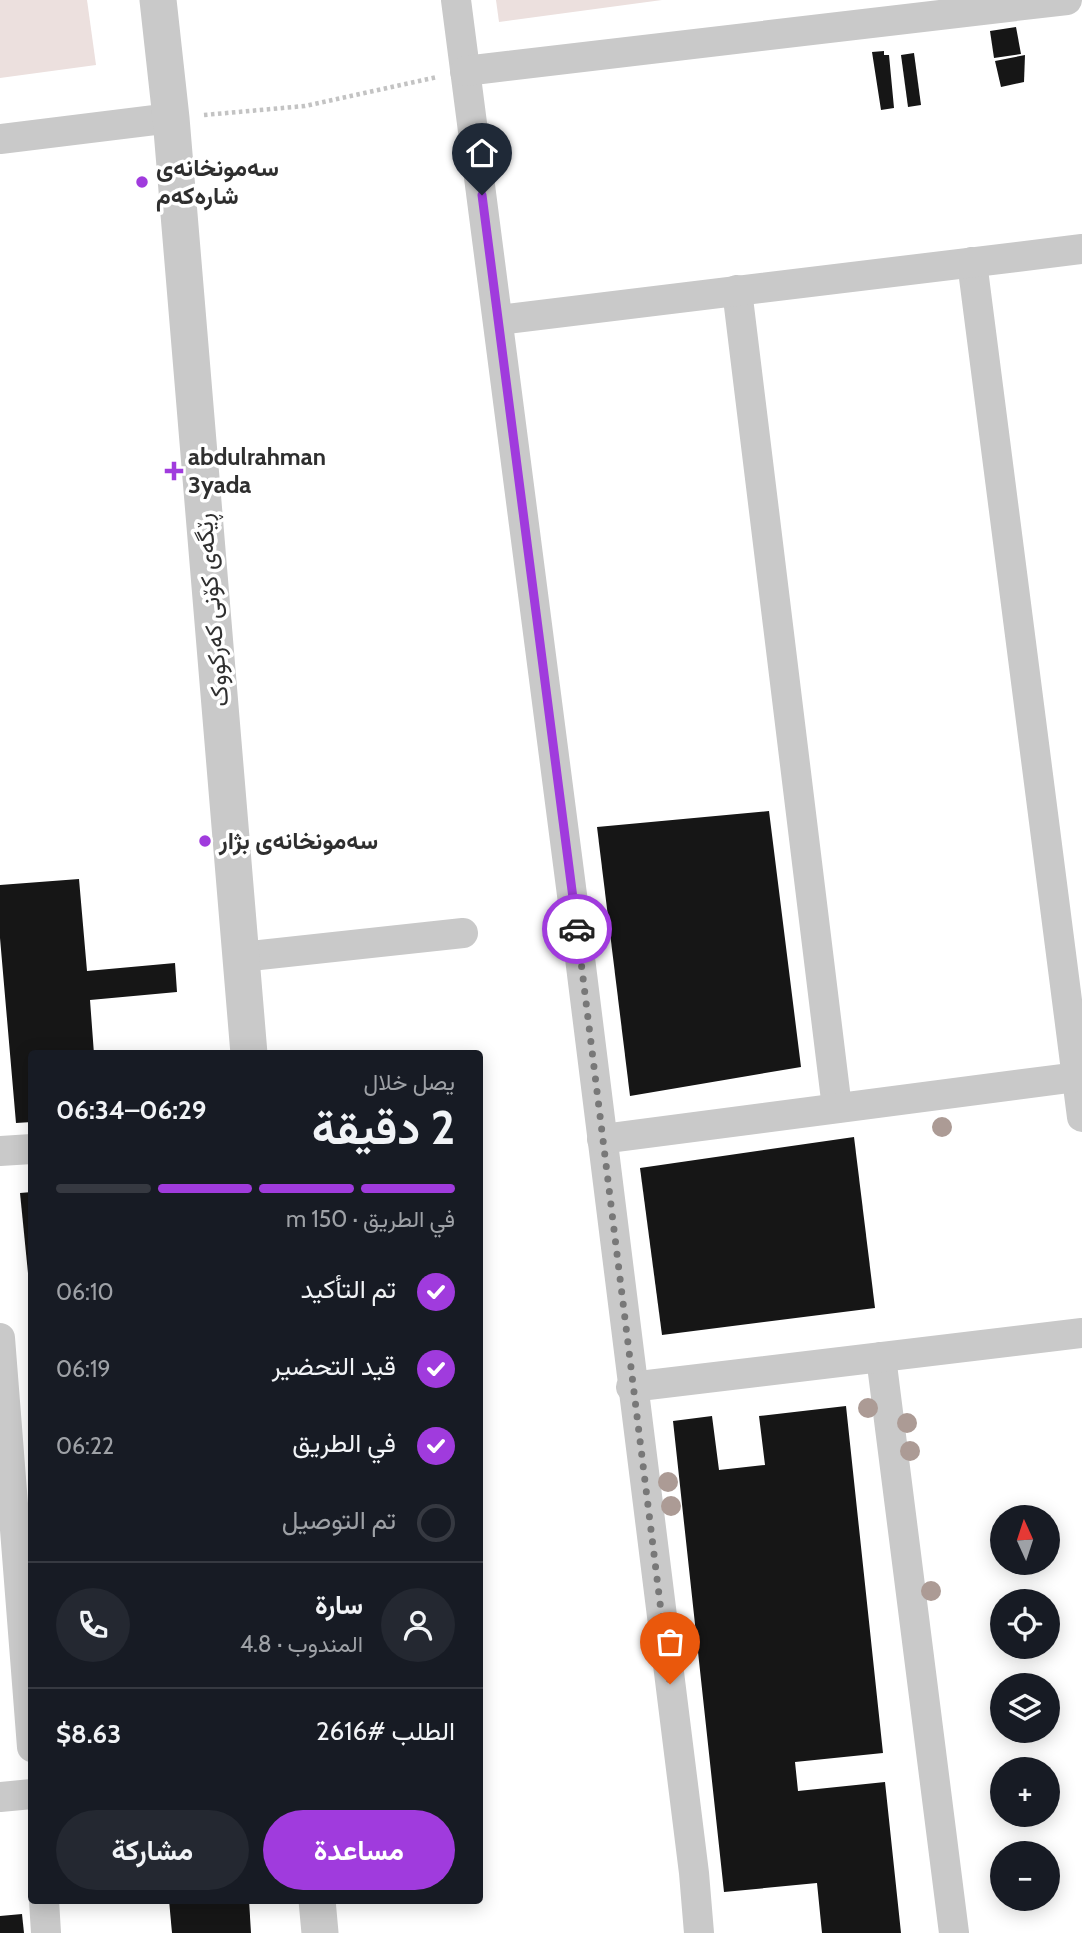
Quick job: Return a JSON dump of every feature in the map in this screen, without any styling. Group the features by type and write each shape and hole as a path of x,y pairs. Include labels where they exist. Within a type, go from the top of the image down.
{"street":[{"name":"ڕێگەی کۆنی کەرکووک","path":"158,0 249,1050"},
{"path":"456,0 694,1873 699,1933"},
{"path":"465,71 1067,0"},
{"path":"0,139 170,118"},
{"path":"498,320 1082,249"},
{"path":"972,262 1082,1117"},
{"path":"737,290 837,1108"},
{"path":"241,957 463,933"},
{"path":"601,1139 1077,1077"},
{"path":"0,1151 28,1149"},
{"path":"631,1387 1082,1333"},
{"path":"0,1338 8,1560 28,1716"},
{"path":"881,1357 954,1933"},
{"path":"0,1797 28,1794"},
{"path":"44,1904 46,1933"},
{"path":"317,1904 320,1933"}],"path":[{"path":"170,118 305,106 465,71"}],"shaded area":[{"path":"0,0 87,0 96,65 0,78"},
{"path":"496,0 662,0 499,22"}],"building":[{"path":"1016,27 1021,54 994,58 990,31"},
{"path":"884,51 884,55 889,55 894,108 881,110 872,52"},
{"path":"914,53 921,105 908,107 901,55"},
{"path":"1025,55 1024,82 1001,87 995,61"},
{"path":"769,811 801,1067 630,1096 597,827"},
{"path":"79,879 87,971 175,963 177,992 90,1000 94,1050 28,1050 28,1122 16,1123 0,938 0,885"},
{"path":"854,1137 875,1308 662,1335 640,1168"},
{"path":"28,1192 28,1273 20,1193"},
{"path":"846,1406 883,1753 795,1762 798,1791 885,1782 901,1933 822,1933 817,1883 724,1892 673,1421 712,1416 719,1470 765,1465 759,1416"},
{"path":"169,1904 249,1904 251,1933 172,1933"},
{"path":"22,1914 24,1933 0,1933 0,1916"}],"way so far":[{"path":"577,929 631,1387 670,1684"}],"place":[{"name":"سەمونخانەی شارەکەم","path":"142,182"},
{"name":"abdulrahman 3yada","path":"174,471"},
{"name":"سەمونخانەی بژار","path":"205,841"}],"route":[{"path":"482,195 577,929"}]}
